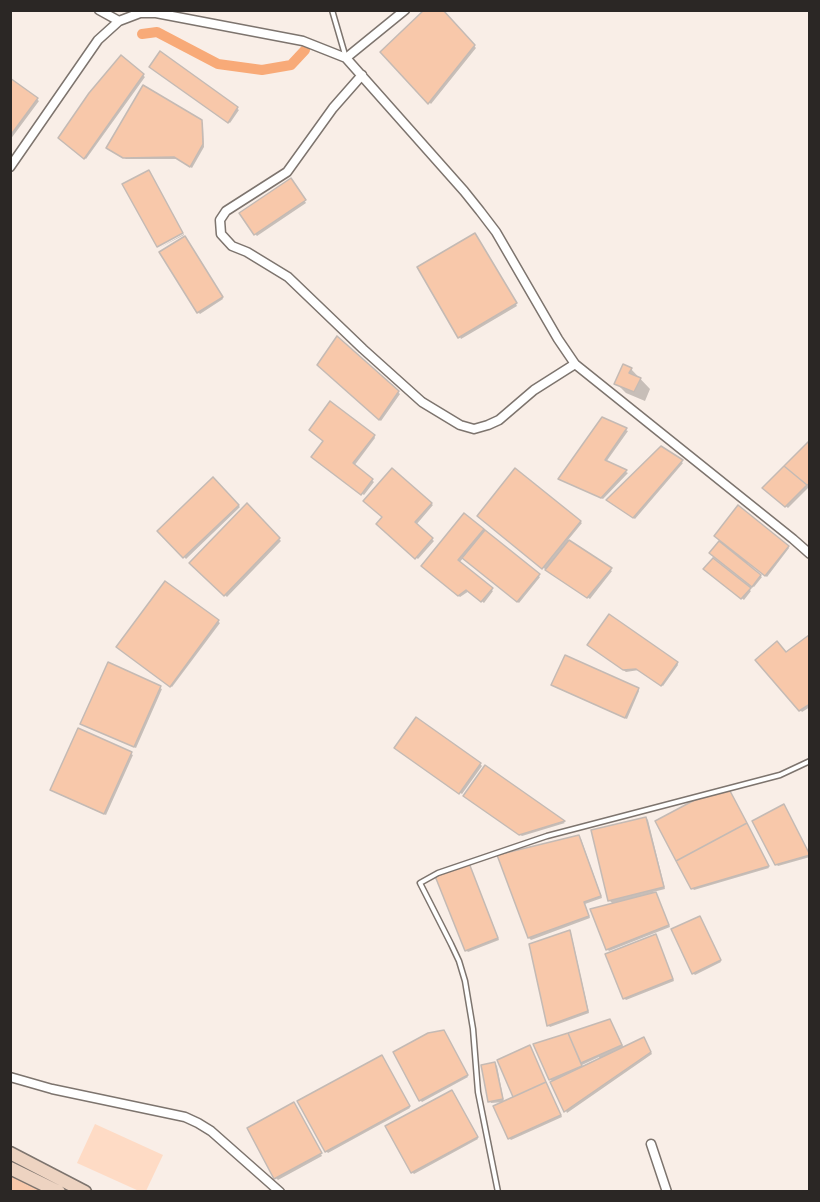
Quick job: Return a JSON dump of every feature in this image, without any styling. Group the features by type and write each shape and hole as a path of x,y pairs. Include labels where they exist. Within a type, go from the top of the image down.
{"street":[{"path":"99,10 119,21"},
{"path":"346,58 405,10"},
{"path":"10,167 98,40 119,21 139,12 303,41 346,58 464,191 491,225 566,353 576,364 810,554"},
{"path":"362,75 333,108 287,172 226,211 220,220 220,234 232,246 247,252 288,277 422,402 460,425 474,429 499,420 534,390 576,364"},
{"path":"10,1077 44,1088 185,1117 211,1131 280,1191"},
{"path":"651,1144 667,1191"},
{"path":"10,1154 85,1191"},
{"path":"10,1168 59,1191"}],"lane":[{"path":"332,10 346,58"},
{"path":"498,1191 478,1092 473,1029 465,981 459,961 420,883 438,873 547,836 780,775 810,761"}],"shaded area":[{"path":"95,1124 163,1155 146,1191 139,1191 77,1163"}],"building":[{"path":"424,10 443,10 475,45 428,104 380,52"},
{"path":"160,51 238,107 228,123 149,67"},
{"path":"121,55 144,74 84,159 58,138 89,93"},
{"path":"10,78 38,98 10,136"},
{"path":"143,85 202,120 203,144 190,167 174,157 123,158 106,148"},
{"path":"149,170 183,233 157,247 122,184"},
{"path":"291,178 306,200 254,235 239,213"},
{"path":"475,233 517,303 458,338 417,267"},
{"path":"185,236 223,297 197,313 159,252"},
{"path":"337,336 399,391 379,420 317,365"},
{"path":"623,364 632,368 629,373 641,378 634,392 614,384"},
{"path":"330,401 375,435 353,463 373,479 361,495 311,457 323,441 309,430"},
{"path":"602,417 627,428 605,460 627,470 601,498 558,479"},
{"path":"809,441 810,483 807,485 784,466"},
{"path":"661,446 683,460 633,518 606,500"},
{"path":"784,466 807,485 785,507 762,488"},
{"path":"392,468 432,503 415,522 433,538 415,559 376,524 382,517 363,501"},
{"path":"515,468 581,521 542,569 477,516"},
{"path":"213,477 239,505 183,558 157,531"},
{"path":"247,503 280,538 224,596 189,563"},
{"path":"738,505 789,546 765,576 714,536"},
{"path":"464,513 484,529 458,560 493,588 481,602 466,590 458,596 421,566"},
{"path":"485,530 540,574 517,602 462,558"},
{"path":"569,540 612,568 587,598 545,570"},
{"path":"719,541 761,575 752,587 709,553"},
{"path":"713,558 751,588 741,599 703,569"},
{"path":"165,581 219,620 170,687 116,647"},
{"path":"609,614 678,662 661,686 636,669 623,670 587,645"},
{"path":"809,635 810,704 799,711 755,660 777,641 786,652"},
{"path":"565,655 639,688 625,718 551,685"},
{"path":"108,662 161,686 134,747 80,724"},
{"path":"416,717 481,763 459,794 394,748"},
{"path":"78,728 132,752 104,814 50,790"},
{"path":"485,765 565,821 519,835 463,796"},
{"path":"729,789 747,823 676,861 655,821 704,795"},
{"path":"784,804 810,855 775,865 752,821"},
{"path":"646,817 664,887 608,901 591,830"},
{"path":"747,823 769,866 691,889 676,861"},
{"path":"579,835 601,896 584,902 589,916 528,938 497,855"},
{"path":"469,863 498,938 465,951 435,876"},
{"path":"656,892 669,925 606,950 590,909"},
{"path":"700,916 721,960 692,974 671,929"},
{"path":"570,930 588,1011 547,1026 529,944"},
{"path":"656,934 673,979 623,999 605,954"},
{"path":"610,1019 622,1045 581,1063 568,1033"},
{"path":"444,1030 468,1075 419,1101 393,1052 428,1033"},
{"path":"568,1033 582,1066 549,1080 533,1044"},
{"path":"644,1037 651,1052 564,1112 550,1082"},
{"path":"530,1045 546,1082 513,1097 497,1060"},
{"path":"382,1055 410,1106 325,1152 297,1101"},
{"path":"495,1062 503,1099 488,1102 481,1065"},
{"path":"546,1082 561,1115 508,1139 493,1106"},
{"path":"452,1090 478,1137 411,1173 385,1126"},
{"path":"294,1102 322,1153 274,1179 247,1128"},
{"path":"10,1175 47,1192 11,1192"}],"waterway":[{"path":"142,34 157,32 218,64 262,70 291,65 305,50"}]}
